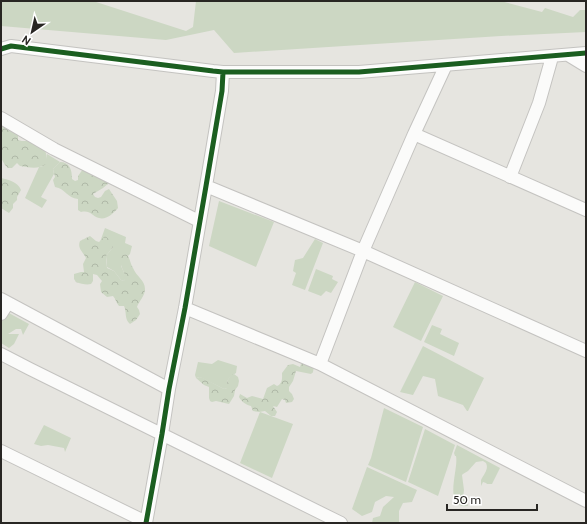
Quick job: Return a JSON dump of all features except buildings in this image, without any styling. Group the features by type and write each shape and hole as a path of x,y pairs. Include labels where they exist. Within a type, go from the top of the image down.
{"street":[{"path":"1,49 10,46 223,72 359,72 586,53"},
{"path":"568,55 586,66"},
{"path":"510,177 538,103 552,57"},
{"path":"320,364 363,252 414,134 446,65"},
{"path":"1,451 146,523 162,434 168,389 185,308 206,186 222,91 223,72"},
{"path":"1,118 54,149 199,221"},
{"path":"414,134 586,210"},
{"path":"206,186 363,252 586,351"},
{"path":"1,314 5,301 168,389"},
{"path":"185,308 320,364 586,501"},
{"path":"1,354 341,523"}],"green space":[{"path":"1,1 93,1 186,31 193,27 196,1 501,1 542,12 545,8 573,17 580,10 586,10 586,32 234,53 214,30 166,40 1,26"},
{"path":"6,125 18,133 18,140 30,141 41,145 46,153 46,164 33,168 20,166 17,163 12,168 8,168 1,158 1,128"},
{"path":"47,154 60,162 53,169 54,174 41,197 47,200 42,208 25,198 39,167 43,166"},
{"path":"60,162 66,163 70,167 72,179 75,181 78,180 78,176 83,169 108,180 109,183 93,194 98,198 109,189 117,201 118,208 109,216 104,218 96,217 89,212 81,212 78,210 78,199 71,197 59,188 55,187 53,180 55,177 53,169"},
{"path":"1,178 15,183 21,190 17,200 13,204 13,208 9,213 1,208"},
{"path":"219,201 274,222 256,267 209,246"},
{"path":"105,228 126,237 125,243 132,246 130,254 128,256 125,254 121,266 126,277 124,281 121,280 114,271 107,267 106,256 113,247 100,242"},
{"path":"90,236 99,242 105,236 113,244 113,247 106,256 107,268 114,271 121,280 124,281 125,276 120,258 122,255 126,254 134,271 144,283 145,292 137,307 140,314 136,320 130,324 127,320 124,306 119,306 113,296 107,297 101,292 100,284 102,281 97,275 93,274 93,281 91,284 78,283 74,279 74,274 84,272 83,264 86,258 80,248 79,243"},
{"path":"315,239 323,243 305,290 292,285 296,273 293,271 295,260 303,258"},
{"path":"316,269 333,276 332,279 338,282 331,293 326,291 321,296 308,291"},
{"path":"415,282 443,296 421,341 393,327"},
{"path":"7,312 29,324 23,335 21,329 16,329 8,334 19,334 14,344 9,348 1,343 1,321"},
{"path":"432,325 442,329 440,334 459,343 454,356 424,342"},
{"path":"423,346 484,378 468,411 463,405 438,396 435,379 423,376 413,395 400,392"},
{"path":"218,360 237,366 236,373 228,379 227,388 224,389 200,377 196,378 195,375 198,362 212,364"},
{"path":"304,361 314,366 313,372 311,374 296,371 293,381 289,387 289,391 294,399 292,402 286,403 285,400 282,399 277,407 273,406 277,412 275,416 271,416 265,411 253,411 251,406 244,403 239,397 240,394 247,398 252,396 263,399 267,388 274,384 277,386 280,383 282,380 282,373 288,365 293,364 300,367"},
{"path":"234,374 238,377 239,381 234,396 229,404 210,401 209,387 204,385 196,378 203,378 224,389 227,388 229,378"},
{"path":"384,408 423,427 406,482 368,465"},
{"path":"260,412 293,424 272,478 240,463"},
{"path":"44,425 71,438 65,452 64,448 34,444"},
{"path":"425,429 455,445 438,496 408,482"},
{"path":"457,445 500,468 492,484 483,482 481,486 481,480 487,467 486,463 483,461 476,462 462,475 464,490 463,498 467,502 468,506 460,505 456,501 454,495 453,487 456,456 454,453"},
{"path":"367,467 417,490 412,502 403,503 399,511 399,523 372,523 373,518 380,516 383,507 394,497 386,496 375,502 372,512 362,516 352,509"}],"cycle path":[{"path":"1,49 11,46 223,72 359,72 586,53"},
{"path":"146,523 206,186 222,91 223,72"}]}
